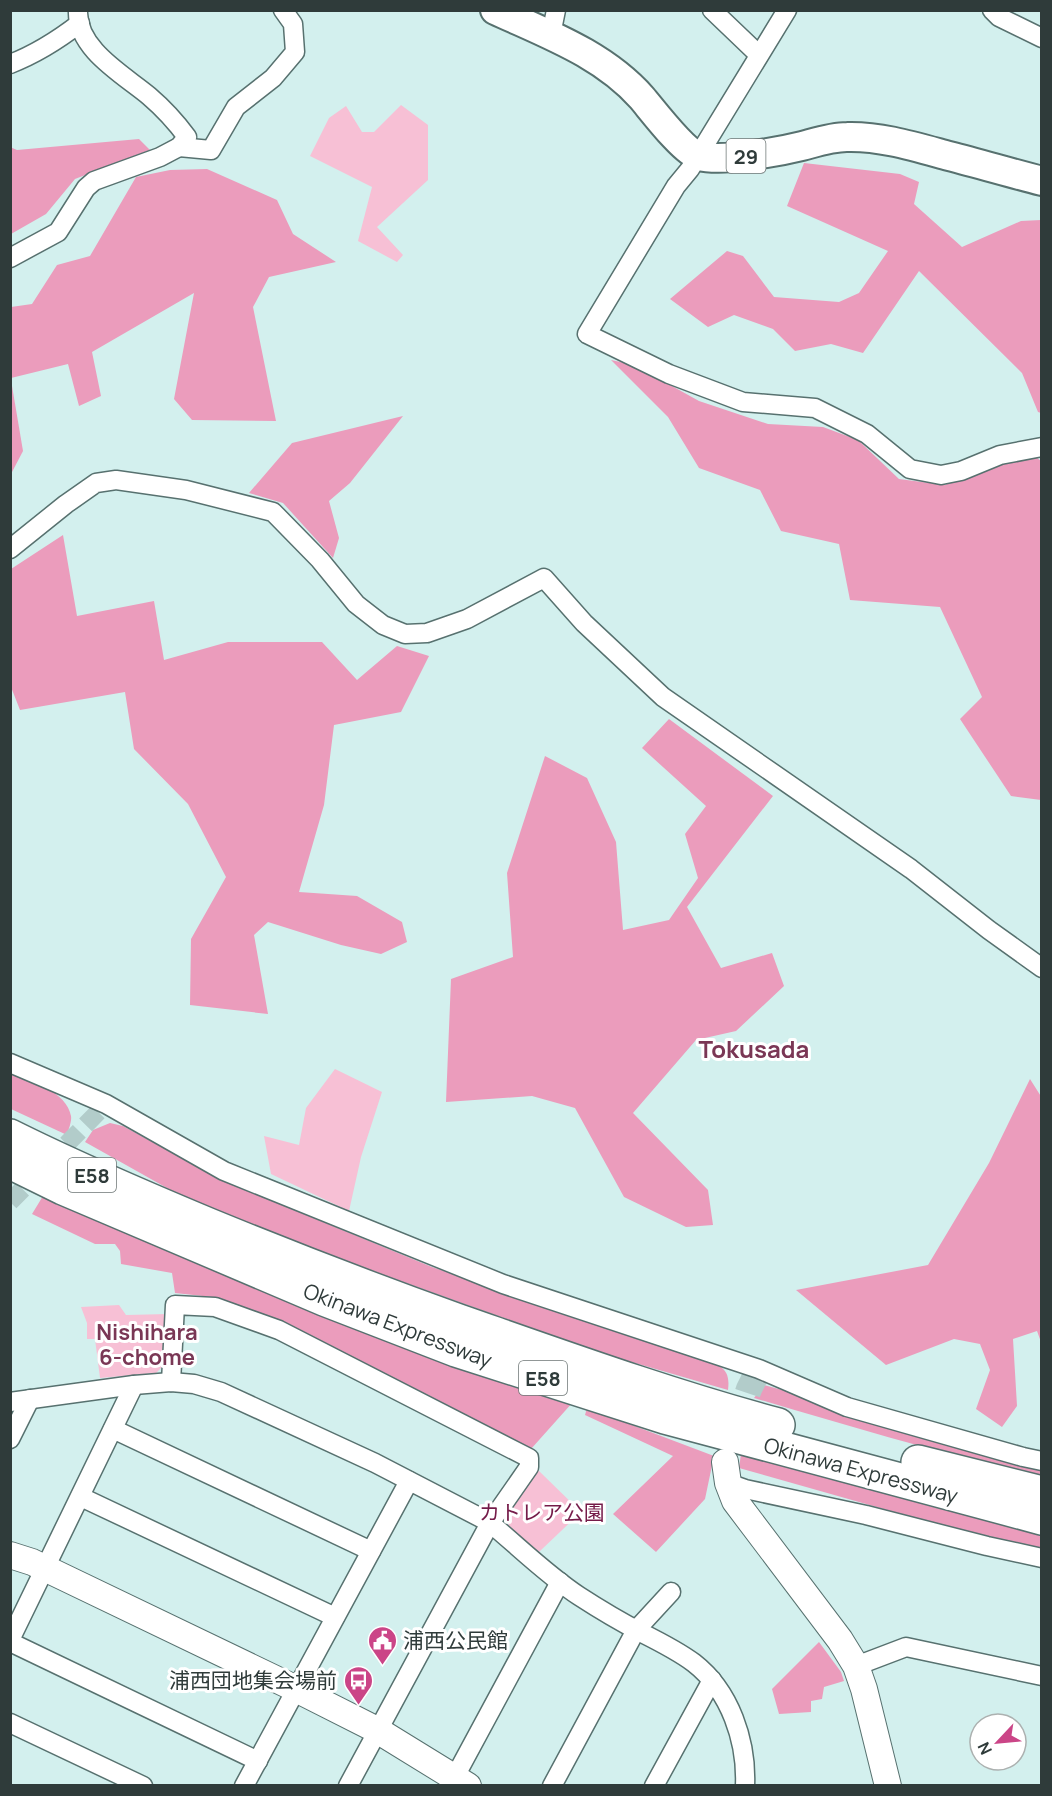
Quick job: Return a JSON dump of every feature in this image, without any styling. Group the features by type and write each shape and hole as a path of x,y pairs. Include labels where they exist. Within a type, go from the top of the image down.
{"highway":[{"name":"Okinawa Expressway","path":"10,1136 105,1180 316,1268 570,1360 767,1422 1041,1493"},
{"name":"Okinawa Expressway","path":"10,1162 84,1197 324,1299 456,1350 666,1417 1041,1518"}],"main road":[{"name":"29","path":"495,10 554,23 579,48 633,87 685,147 698,156 744,156 833,138 868,138 922,148 1041,181"}],"street":[{"path":"179,147 211,150 236,107 273,78 295,52 293,24 283,10"},
{"path":"712,10 759,55"},
{"path":"787,10 690,169 676,186 587,334 669,374 743,402 815,408 867,434 910,469 941,475 961,471 1000,455 1041,447"},
{"path":"992,10 999,17 1041,38"},
{"path":"10,258 58,232 86,189 94,181 160,157 179,147 187,137 177,123 150,97 98,56 82,31 79,17"},
{"path":"10,64 60,39 79,17"},
{"path":"10,549 96,483 116,480 186,490 273,512 320,560 356,604 383,625 405,634 427,633 467,620 544,578 584,623 663,697 911,869 1041,968"},
{"path":"10,1063 106,1104 224,1171 503,1284 759,1369 848,1407 1041,1461"},
{"path":"171,1382 175,1305 215,1307 279,1330 529,1458 530,1467 490,1523 348,1785"},
{"path":"10,1402 134,1385 171,1382 194,1384 220,1392 375,1463 490,1523 578,1595 696,1664 712,1680 728,1705 740,1734 745,1760 745,1785"},
{"path":"134,1385 10,1641 258,1761"},
{"path":"10,1439 30,1399"},
{"path":"113,1429 371,1551"},
{"path":"727,1472 745,1489 866,1515 1041,1558"},
{"path":"727,1472 735,1501 840,1640 856,1666 888,1785"},
{"path":"244,1785 409,1481"},
{"path":"81,1497 335,1617"},
{"path":"10,1555 45,1569 377,1730 458,1783 560,1582"},
{"path":"552,1785 636,1630 671,1592"},
{"path":"856,1666 906,1647 1041,1676"},
{"path":"654,1785 712,1680"},
{"path":"10,1723 143,1785"}],"green space":[{"path":"401,105 428,125 428,180 377,227 403,255 397,262 358,241 372,187 310,156 329,118 346,106 362,132 374,132"},
{"path":"335,1069 382,1092 361,1157 349,1211 271,1174 264,1136 299,1145 306,1108"},
{"path":"119,1305 126,1315 168,1314 165,1364 156,1373 100,1378 95,1339 87,1339 87,1323 81,1307"},
{"name":"カトレア公園","path":"538,1470 581,1512 539,1552 509,1527 506,1514"}],"shaded area":[{"path":"139,139 150,150 75,179 46,214 11,234 10,147 17,150"},
{"path":"804,163 900,174 919,182 914,204 962,247 1021,221 1041,220 1041,413 1038,412 1022,373 919,271 863,353 831,344 795,351 773,329 734,315 708,327 670,299 727,251 743,256 774,297 839,302 859,293 888,251 787,206"},
{"path":"207,169 277,200 293,234 336,262 269,277 253,307 276,421 192,420 174,399 194,293 92,352 101,396 79,406 68,364 11,378 11,307 32,304 57,265 90,256 136,177 170,170"},
{"path":"611,360 634,365 699,401 768,424 823,427 858,440 899,479 945,485 1003,459 1036,457 1041,461 1041,800 1011,796 960,719 982,697 940,607 850,600 839,544 781,531 760,490 699,468 668,417"},
{"path":"11,380 23,451 10,474"},
{"path":"403,416 350,483 329,501 339,538 333,558 283,503 249,493 292,443"},
{"path":"63,535 77,616 154,601 164,660 228,642 322,642 357,680 397,646 429,656 401,712 334,725 324,805 299,892 357,896 402,922 407,942 381,954 341,945 268,922 254,935 268,1014 190,1005 191,939 226,877 188,804 134,749 125,692 20,710 11,687 11,569"},
{"path":"669,719 773,796 687,907 721,968 772,953 784,986 736,1031 696,1040 633,1113 708,1190 713,1225 686,1227 624,1197 575,1108 532,1096 446,1102 451,979 513,957 507,873 545,756 587,778 616,842 623,930 669,920 698,878 685,834 706,806 642,748"},
{"path":"10,1071 47,1088 63,1100 71,1116 67,1135 11,1109"},
{"path":"1030,1079 1042,1098 1041,1342 1037,1331 1013,1339 1017,1406 1002,1427 976,1409 990,1370 980,1344 954,1339 886,1365 796,1290 928,1265 989,1163"},
{"path":"110,1123 123,1126 224,1181 432,1267 700,1357 722,1368 728,1376 728,1390 604,1354 353,1264 183,1197 85,1142 93,1130"},
{"path":"43,1196 573,1402 531,1449 303,1333 212,1297 175,1293 172,1273 121,1264 120,1251 115,1244 95,1244 32,1214"},
{"path":"764,1385 786,1391 834,1411 1041,1467 1041,1476 933,1449 754,1398"},
{"path":"587,1408 714,1456 705,1499 656,1552 613,1514 673,1456 585,1415"},
{"path":"741,1454 937,1508 1041,1532 1041,1549 919,1519 739,1468"},
{"path":"819,1642 841,1672 844,1681 824,1687 822,1699 811,1701 811,1712 779,1714 772,1689"}],"tunnel":[{"path":"10,1202 106,1104"},
{"path":"735,1430 749,1389 759,1369"}],"place":[{"name":"浦西公民館","path":"382,1666"},
{"name":"浦西団地集会場前","path":"358,1706"}],"district":[{"name":"Tokusada","path":"754,1048"},
{"name":"Nishihara 6-chome","path":"147,1344"}]}
